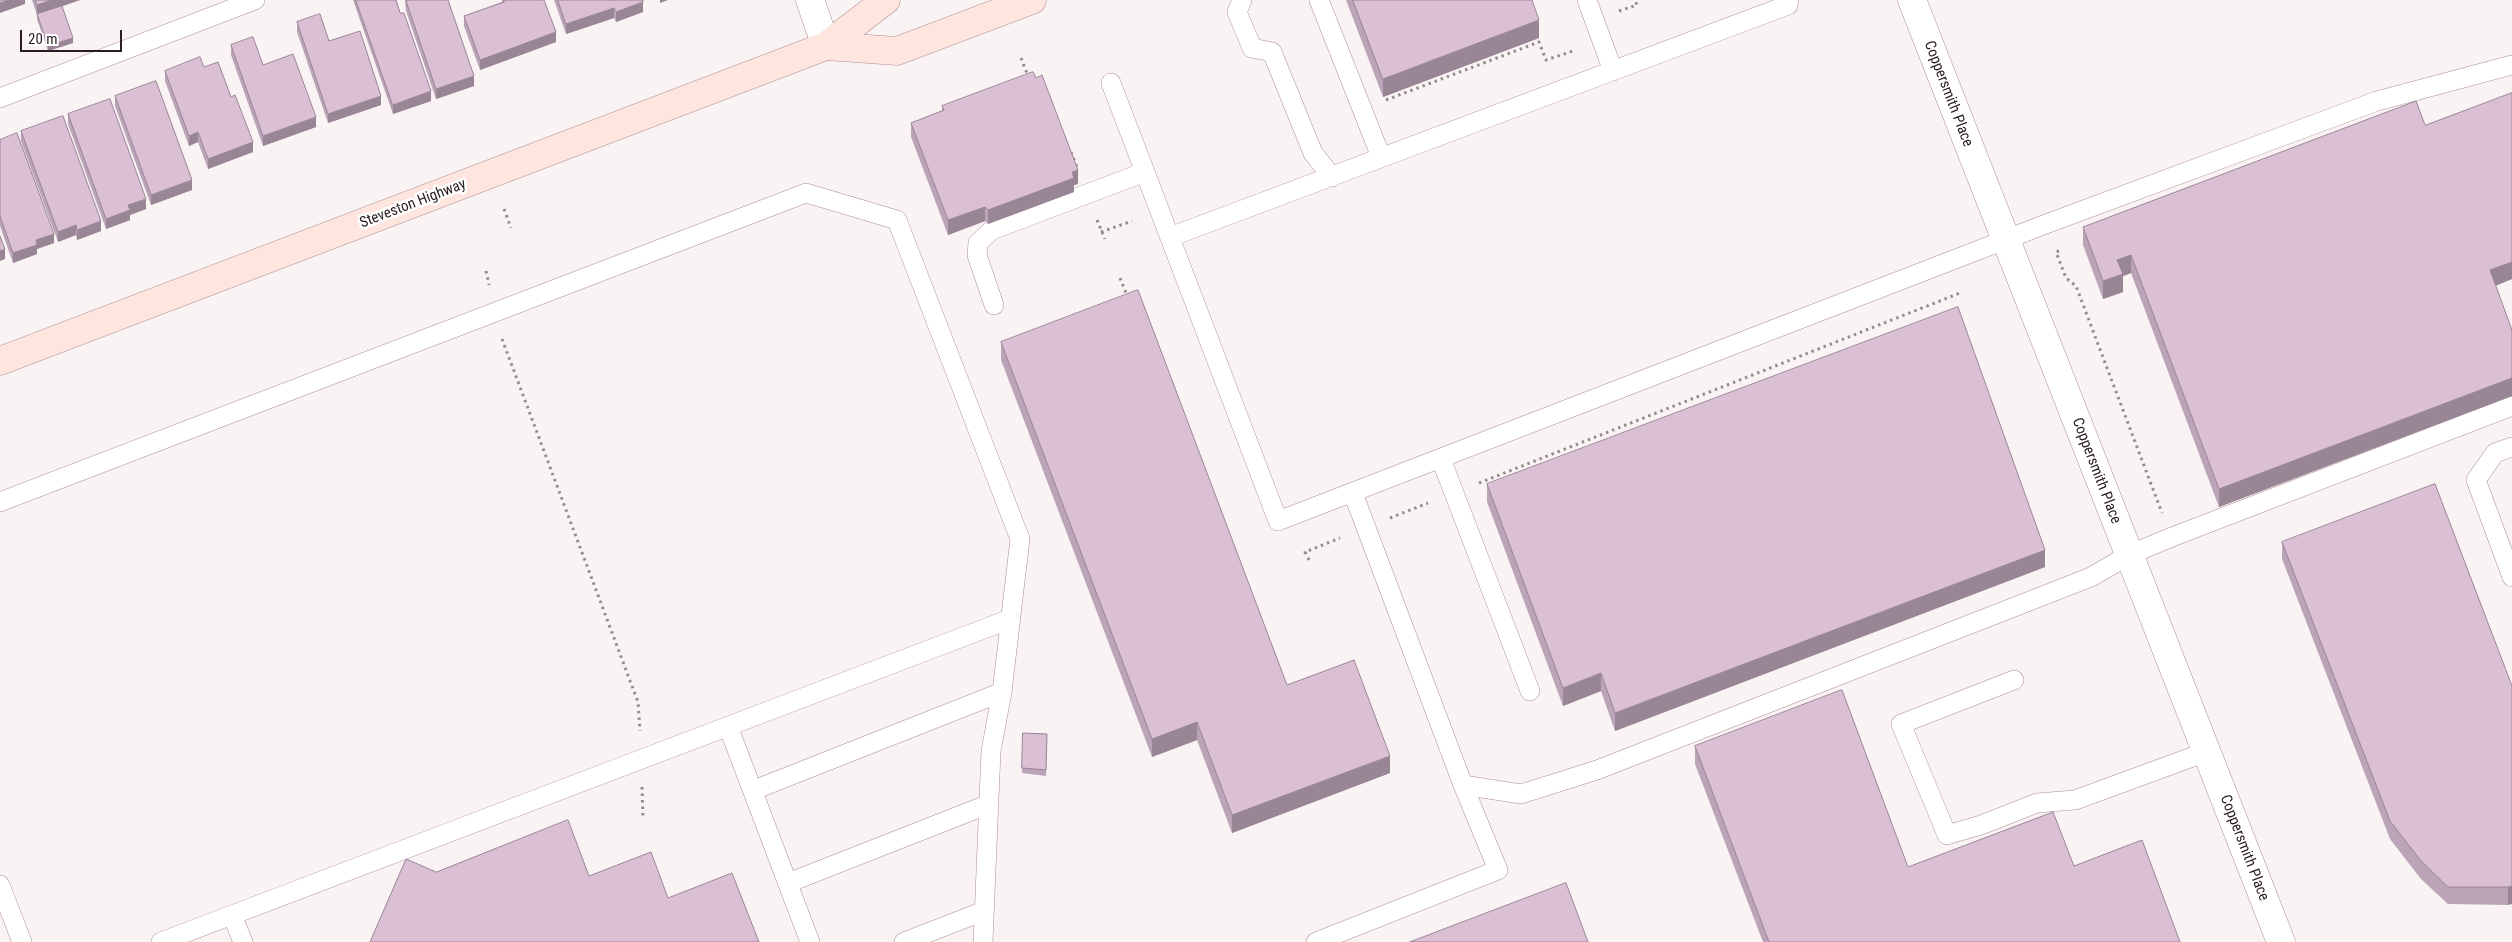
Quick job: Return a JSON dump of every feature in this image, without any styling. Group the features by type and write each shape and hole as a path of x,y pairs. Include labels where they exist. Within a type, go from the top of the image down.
{"main road":[{"name":"Steveston Highway","path":"0,362 826,46 886,0"},
{"name":"Steveston Highway","path":"826,46 897,51 1032,0"}],"street":[{"path":"810,0 826,46"},
{"name":"Coppersmith Place","path":"1912,0 2004,240 2280,942"}],"lane":[{"path":"0,98 255,0"},
{"path":"1242,0 1237,12 1252,48 1272,52 1313,153 1332,177"},
{"path":"1318,0 1381,157"},
{"path":"1587,0 1613,70"},
{"path":"1170,237 1789,2"},
{"path":"1111,83 1278,522 2004,240 2377,101 2512,65"},
{"path":"994,305 977,255 978,244 992,230 1145,172"},
{"path":"0,502 806,193 897,220 1020,539 1002,692 991,751 983,942"},
{"path":"1463,785 1521,794 1597,770 2091,577 2129,556 2172,537 2512,406"},
{"path":"2512,447 2495,453 2476,480 2512,577"},
{"path":"1440,459 1530,691"},
{"path":"1316,942 1498,870 1463,785 1353,493"},
{"path":"161,942 1010,619"},
{"path":"2014,680 1901,724 1947,835 1981,825 2037,803 2075,800 2206,752"},
{"path":"754,790 1002,692"},
{"path":"728,726 754,790 810,942"},
{"path":"788,883 989,804"},
{"path":"0,885 22,942"},
{"path":"904,942 984,911"},
{"path":"232,915 243,942"}],"path":[{"path":"1382,101 1539,42 1546,60 1576,49"},
{"path":"1021,58 1031,84"},
{"path":"1070,149 1080,176"},
{"path":"504,209 511,228"},
{"path":"1105,240 1101,232 1132,220"},
{"path":"2066,248 2056,252 2066,278 2076,286 2172,537"},
{"path":"486,270 504,348 638,702 643,818"},
{"path":"1120,278 1128,300"},
{"path":"1473,485 1960,293"},
{"path":"1384,520 1430,503"},
{"path":"1309,560 1305,552 1342,537"}],"building":[{"path":"36,0 52,0 37,5"},
{"path":"356,0 396,0 400,13 404,13 431,91 393,105"},
{"path":"448,0 474,76 436,89 406,1"},
{"path":"504,0 544,0 556,32 480,60 464,16 504,2"},
{"path":"558,0 643,0 643,2 616,12 614,8 566,24"},
{"path":"1353,0 1532,0 1539,20 1383,79"},
{"path":"62,6 73,38 48,46 37,14"},
{"path":"320,14 329,41 360,31 381,96 328,114 297,22"},
{"path":"253,37 263,65 293,54 316,117 263,136 231,45"},
{"path":"200,57 204,67 218,62 231,97 235,95 253,142 208,159 198,132 189,136 165,71"},
{"path":"1033,72 1036,78 1042,75 1078,170 1072,172 1074,178 988,210 985,207 948,220 911,123 944,110 942,106"},
{"path":"156,81 192,180 151,195 115,96"},
{"path":"2512,93 2512,262 2490,270 2512,330 2512,378 2219,489 2131,255 2117,260 2123,274 2103,281 2083,227 2416,101 2425,125"},
{"path":"110,99 146,199 128,205 130,210 106,219 68,114"},
{"path":"63,116 101,221 77,230 76,225 58,232 21,131"},
{"path":"17,133 54,234 36,240 37,245 13,253 0,216 0,140"},
{"path":"0,236 5,249 0,251"},
{"path":"1138,290 1287,685 1354,660 1390,756 1232,815 1197,722 1152,739 1001,342"},
{"path":"1958,307 2045,550 1615,713 1601,673 1563,688 1487,484"},
{"path":"2435,484 2512,686 2512,886 2508,887 2448,887 2421,861 2390,821 2282,542"},
{"path":"1842,690 1908,867 2053,812 2074,866 2142,840 2180,942 1769,942 1695,746"},
{"path":"1023,733 1047,734 1046,770 1022,768"},
{"path":"568,820 589,876 651,852 668,898 732,873 759,942 370,942 406,859 436,872"},
{"path":"1566,883 1588,942 1410,942"}]}
